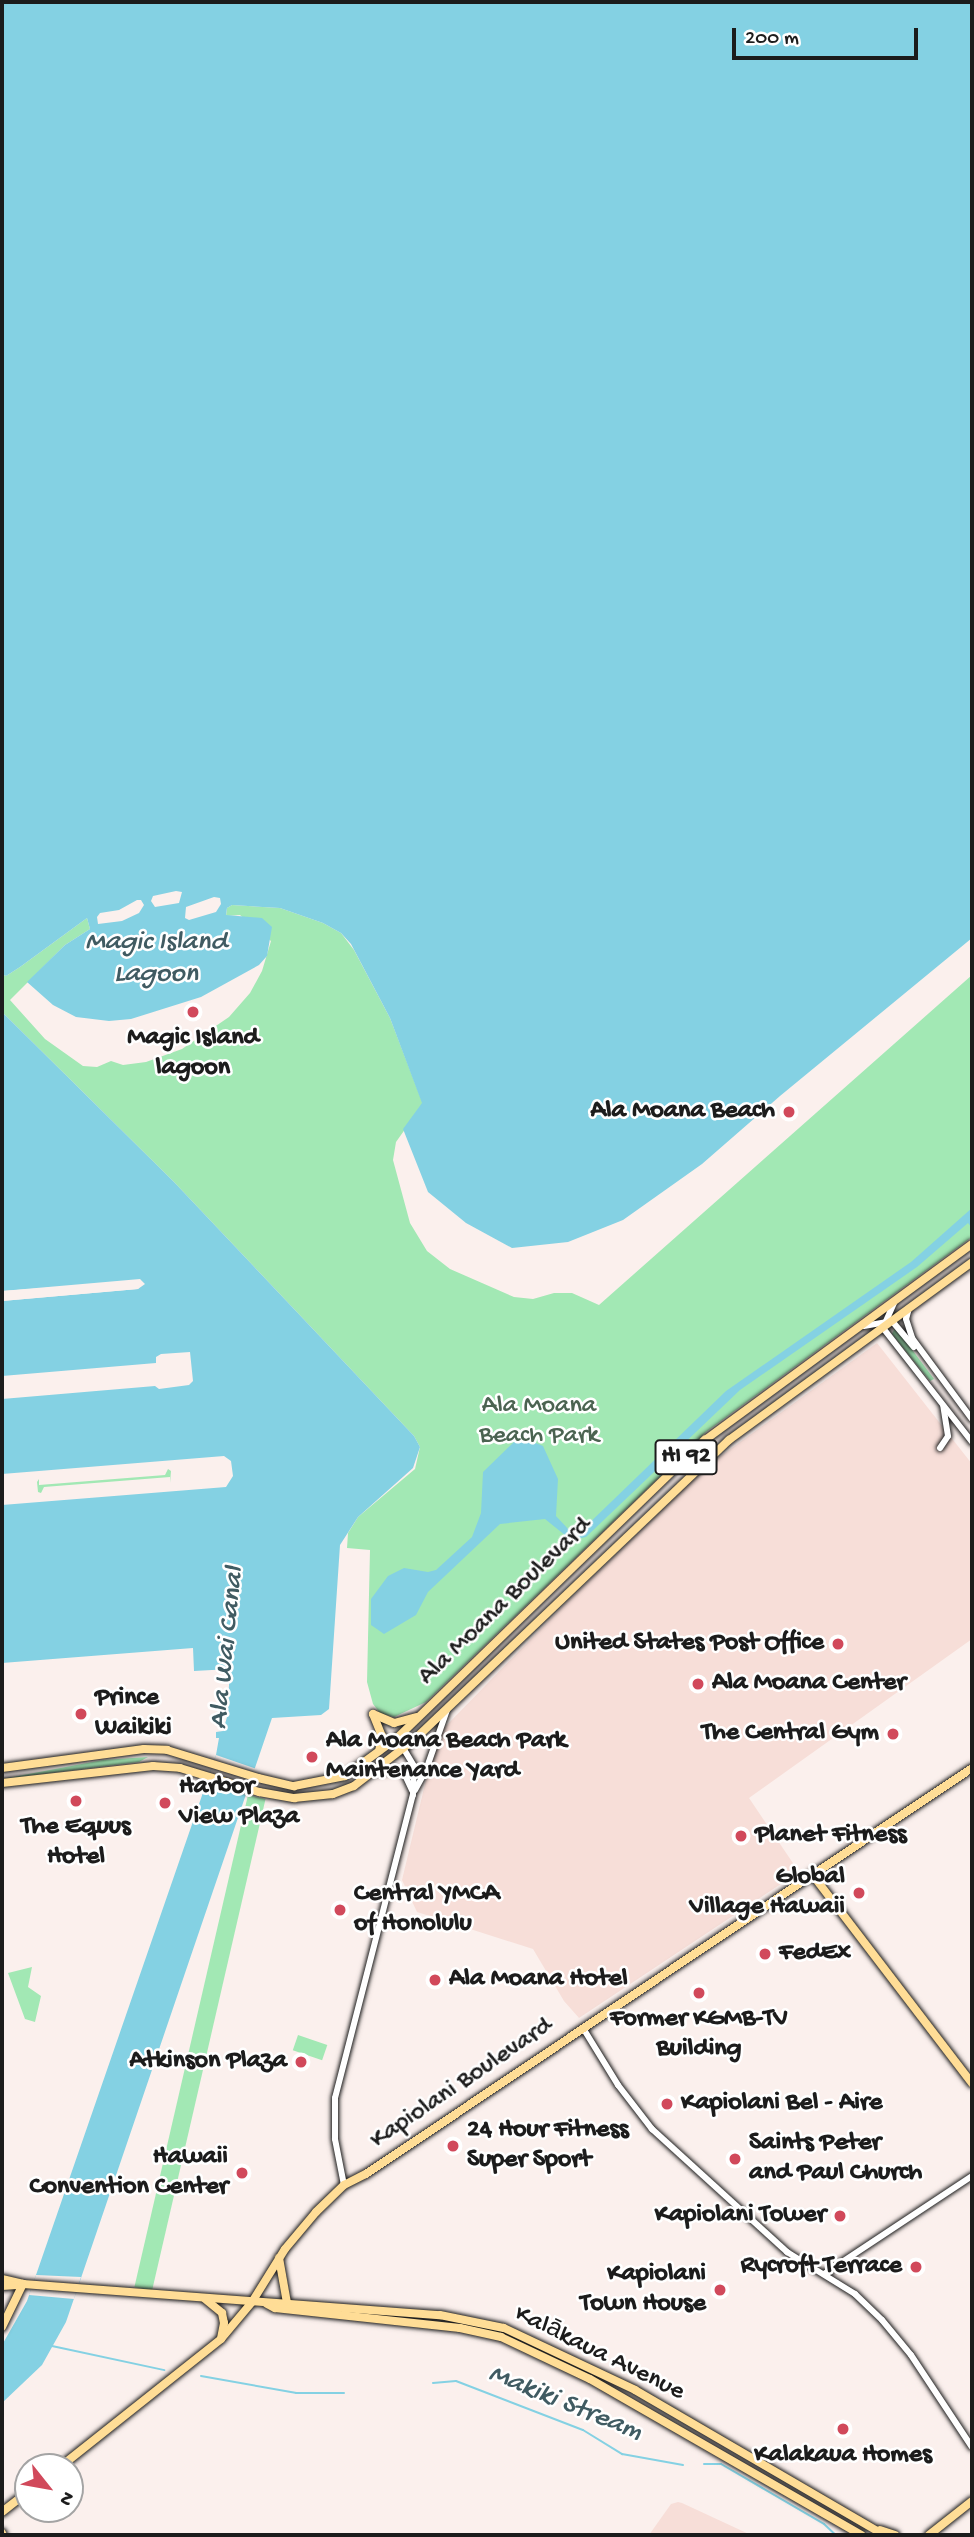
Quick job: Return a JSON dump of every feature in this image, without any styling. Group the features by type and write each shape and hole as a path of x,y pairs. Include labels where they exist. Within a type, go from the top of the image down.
{"main road":[{"name":"Ala Moana Boulevard","path":"2,1768 144,1749 167,1750 258,1779 294,1786 345,1776 397,1738 705,1440 972,1244"},
{"name":"Ala Moana Boulevard","path":"2,1783 153,1766 180,1768 259,1793 294,1798 332,1794 354,1786 402,1749 448,1707 700,1465 752,1421 972,1262"},
{"path":"376,1755 382,1745 382,1736 373,1714 394,1723 419,1716"},
{"name":"Kapiolani Boulevard","path":"78,2453 221,2339 252,2302 279,2258 316,2212 344,2185 366,2174 972,1768"},
{"path":"812,1874 972,2083"},
{"path":"279,2258 287,2303"},
{"name":"Kalākaua Avenue","path":"2,2279 23,2284"},
{"path":"3,2326 23,2284"},
{"name":"Kalākaua Avenue","path":"2,2286 23,2284 90,2288 267,2304 287,2303 440,2315 517,2332 635,2390 884,2535"},
{"path":"202,2297 222,2313 224,2323 221,2339"},
{"name":"Kalākaua Avenue","path":"267,2304 275,2308 460,2328 500,2337 590,2379 861,2535"},
{"path":"919,2535 932,2533 972,2501"},
{"path":"874,2528 895,2535"}],"street":[{"path":"886,1324 895,1301"},
{"path":"909,1308 906,1319 908,1330 921,1353 972,1419"},
{"path":"886,1324 972,1442"},
{"path":"856,1329 886,1324 921,1353"},
{"path":"940,1448 948,1436 942,1404"},
{"path":"413,1795 426,1770 448,1707"},
{"path":"344,2185 335,2139 335,2098 413,1795 415,1771 397,1738"},
{"path":"371,1773 397,1770 404,1773 413,1795"},
{"path":"583,2028 618,2085 652,2129 779,2246 855,2294 891,2330 972,2447"},
{"path":"824,2274 972,2176"}],"shaded area":[{"name":"Ala Moana Center","path":"877,1343 972,1464 972,1639 749,1798 799,1872 579,2018 564,2001 533,1949 417,1912 402,1880 426,1780 443,1729 564,1605 707,1466"},
{"path":"678,2502 751,2535 649,2535 671,2504"}],"green space":[{"name":"Ala Moana Beach Park","path":"232,905 280,908 323,923 341,933 354,950 390,1018 423,1104 396,1142 393,1160 410,1223 427,1251 450,1269 514,1297 533,1299 554,1293 572,1293 599,1305 972,975 972,1237 706,1432 426,1702 394,1717 380,1713 373,1704 367,1682 370,1550 347,1548 348,1533 358,1517 415,1469 420,1447 414,1436 174,1182 2,1012 2,974 6,976 20,967 87,918 90,929 65,945 10,1000 45,1039 83,1066 97,1067 111,1061 123,1065 146,1062 182,1049 229,1017 250,993 262,971 271,941 240,915 226,916 227,908"},
{"path":"895,1328 934,1379 930,1381 892,1334"},
{"path":"168,1469 171,1471 170,1483 170,1477 44,1487 41,1493 38,1492 39,1479 39,1485 165,1475"},
{"path":"148,1757 139,1762 2,1779 103,1760"},
{"path":"248,1795 266,1799 152,2291 134,2287"},
{"path":"32,1967 28,1987 41,1996 35,2022 25,2019 8,1973"},
{"path":"298,2035 327,2045 322,2060 293,2050"}],"water":[{"name":"Magic Island Lagoon","path":"2,2 972,2 972,938 702,1164 623,1220 568,1242 512,1248 466,1223 428,1192 403,1129 422,1103 390,1018 351,944 341,933 323,923 280,908 232,905 227,908 226,915 262,918 272,927 267,956 259,965 201,997 131,1019 109,1021 76,1017 53,1005 27,982 65,945 90,929 87,918 20,967 6,976 2,974","holes":["182,892 179,903 155,907 151,901 153,896","214,897 220,898 221,904 216,912 189,920 185,918 186,907","137,900 141,900 144,905 139,913 122,921 98,924 97,917 100,913 119,910"]},
{"name":"Ala Wai Canal","path":"2,1012 174,1182 414,1436 420,1447 413,1468 358,1517 340,1545 329,1709 321,1715 272,1718 66,2322 42,2365 2,2403 2,2345 27,2301 216,1755 219,1738 216,1738 216,1732 223,1731 227,1717 230,1669 194,1671 193,1648 2,1663 2,1505 226,1487 233,1476 231,1461 224,1456 2,1474 2,1399 155,1386 159,1389 189,1385 193,1381 190,1352 161,1354 156,1357 156,1363 2,1376 2,1301 138,1289 142,1281 2,1291"},
{"path":"972,1208 972,1228 968,1223 917,1267 740,1390 586,1537 571,1540 545,1519 500,1524 428,1592 416,1615 384,1634 371,1625 371,1599 388,1576 404,1568 428,1572 436,1570 472,1537 481,1513 483,1472 514,1442 526,1439 543,1446 558,1479 556,1516 571,1532 581,1531 726,1391 911,1262"}],"pier":[{"path":"140,1279 145,1284 138,1289 2,1301 2,1297 140,1284 2,1294 2,1291"},
{"path":"216,1755 257,1769 248,1795 207,1781"},
{"path":"36,2275 81,2277 74,2299 29,2295"}],"waterway":[{"name":"Makiki Stream","path":"52,2346 164,2370"},
{"name":"Makiki Stream","path":"201,2376 296,2393 344,2393"},
{"name":"Makiki Stream","path":"433,2383 456,2381 583,2430 622,2454 683,2465"},
{"name":"Makiki Stream","path":"704,2464 721,2464 824,2524 836,2535"}],"place":[{"name":"Magic Island lagoon","path":"193,1012"},
{"name":"Ala Moana Beach","path":"789,1112"},
{"name":"United States Post Office","path":"838,1644"},
{"name":"Ala Moana Center","path":"698,1684"},
{"name":"Prince Waikiki","path":"81,1714"},
{"name":"The Central Gym","path":"893,1734"},
{"name":"Ala Moana Beach Park Maintenance Yard","path":"312,1757"},
{"name":"The Equus Hotel","path":"76,1801"},
{"name":"Harbor View Plaza","path":"165,1803"},
{"name":"Planet Fitness","path":"741,1836"},
{"name":"Global Village Hawaii","path":"859,1893"},
{"name":"Central YMCA of Honolulu","path":"340,1910"},
{"name":"FedEx","path":"765,1954"},
{"name":"Ala Moana Hotel","path":"435,1980"},
{"name":"Former KGMB-TV Building","path":"699,1993"},
{"name":"Atkinson Plaza","path":"301,2062"},
{"name":"Kapiolani Bel - Aire","path":"667,2104"},
{"name":"24 Hour Fitness Super Sport","path":"453,2146"},
{"name":"Saints Peter and Paul Church","path":"735,2159"},
{"name":"Hawaii Convention Center","path":"242,2173"},
{"name":"Kapiolani Tower","path":"840,2216"},
{"name":"Rycroft Terrace","path":"916,2267"},
{"name":"Kapiolani Town House","path":"720,2290"},
{"name":"Kalakaua Homes","path":"843,2429"}]}
